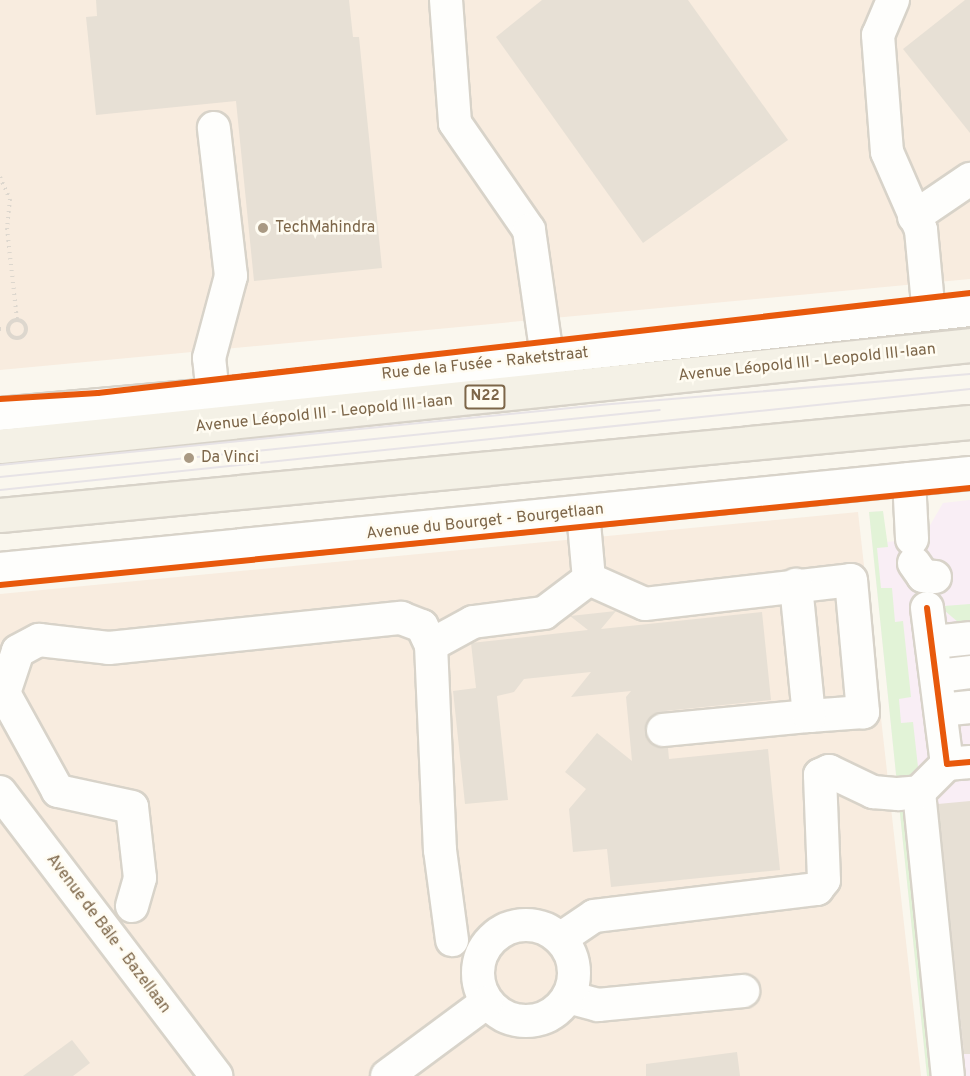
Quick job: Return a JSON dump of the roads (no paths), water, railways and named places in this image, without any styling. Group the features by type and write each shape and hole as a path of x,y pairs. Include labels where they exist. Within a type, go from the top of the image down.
{"main road":[{"name":"Avenue Léopold III - Leopold III-laan","path":"0,446 970,345"},
{"path":"0,515 970,422"}],"street":[{"path":"446,0 455,123 529,230 547,357"},
{"path":"893,0 878,35 886,153 921,230 929,314"},
{"path":"213,395 209,358 231,276 214,129"},
{"path":"914,217 970,179"},
{"name":"Rue de la Fusée - Raketstraat","path":"0,414 213,395 970,310"},
{"name":"Avenue du Bourget - Bourgetlaan","path":"0,569 970,473"},
{"path":"909,479 920,560"},
{"path":"583,512 589,579"},
{"path":"589,579 645,604 851,580 863,712 663,730"},
{"path":"431,645 472,622 544,613 589,579"},
{"path":"796,585 809,716"},
{"path":"560,939 594,916 817,889 824,880 820,775 830,771 873,792 919,792 959,763 927,608"},
{"path":"132,906 140,878 132,807 58,791 4,693 18,651 39,640 109,648 400,618 422,626 431,645 440,850 452,940"},
{"path":"946,692 970,638"},
{"path":"946,692 970,655"},
{"path":"946,692 970,672"},
{"path":"946,692 970,690"},
{"path":"919,792 948,1076"},
{"name":"Avenue de Bâle - Bazellaan","path":"4,806 216,1076"},
{"path":"537,926 560,939 574,967 568,997 558,1009 529,1021 513,1019 487,1002 478,969 482,953 499,933 537,926"},
{"path":"568,997 598,1005 744,991"},
{"path":"387,1076 487,1002"}],"tram line":[{"path":"0,465 600,405 970,374"},
{"path":"0,490 970,389"},
{"path":"0,477 660,410"}],"place":[{"name":"TechMahindra","path":"263,228"},
{"name":"Da Vinci","path":"189,458"}]}
